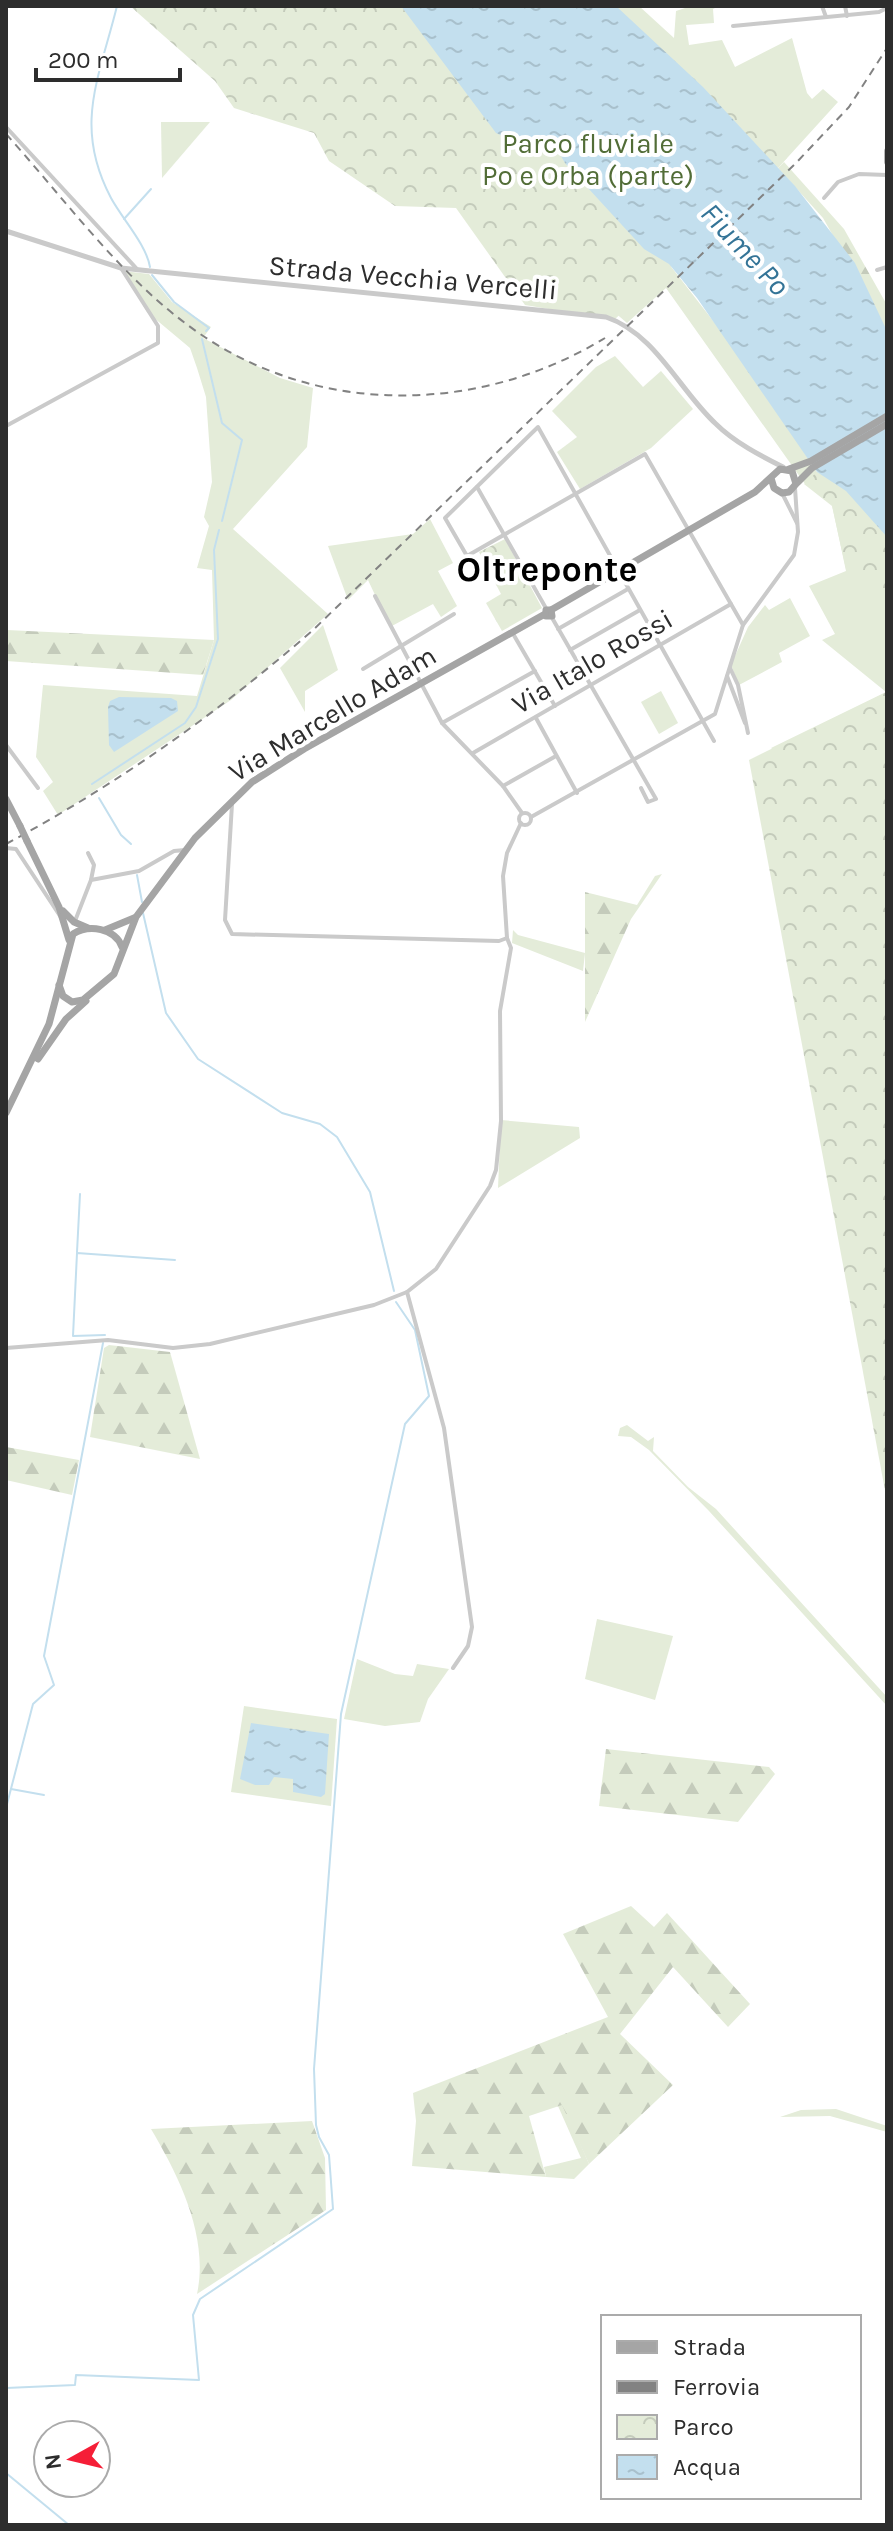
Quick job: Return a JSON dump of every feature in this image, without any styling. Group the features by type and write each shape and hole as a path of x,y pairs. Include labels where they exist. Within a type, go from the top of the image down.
{"main road":[{"path":"887,151 887,162"},
{"name":"Via Marcello Adam","path":"122,947 140,912 185,850 231,800 278,765 755,492 772,476 887,416"},
{"path":"755,492 779,492 797,483 887,424"},
{"path":"789,468 797,483"},
{"path":"772,476 779,492"},
{"path":"6,799 59,907 70,921 116,936 122,947 114,974 66,1019 30,1070 6,1113"},
{"path":"103,931 140,912"},
{"path":"30,1070 49,1024 69,940 70,921"},
{"path":"69,940 76,931 90,928"},
{"path":"59,985 60,992 69,1001 89,996"}],"street":[{"path":"822,6 826,17"},
{"path":"845,6 847,16"},
{"path":"733,26 847,16 887,8"},
{"path":"6,127 137,269"},
{"path":"824,198 838,182 859,174 887,175"},
{"name":"Strada Vecchia Vercelli","path":"6,231 121,268 606,317 644,340 716,425 767,459 789,468"},
{"path":"877,270 887,267"},
{"path":"6,426 158,343 158,326 121,268"},
{"path":"714,741 575,496 540,429 445,518 467,556 575,496 645,454 743,625"},
{"path":"767,459 772,476"},
{"path":"521,823 529,824 531,817 715,714 743,625 792,561 798,526 797,483"},
{"path":"477,487 656,799 648,802 641,788"},
{"path":"779,492 798,526"},
{"path":"558,629 628,589"},
{"path":"375,596 442,723 457,742 473,753 503,786 522,813 531,817"},
{"name":"Via Italo Rossi","path":"473,753 731,604"},
{"path":"570,650 640,610"},
{"path":"363,669 454,614"},
{"path":"512,632 555,706"},
{"path":"726,673 748,730 738,685 728,666"},
{"path":"442,723 535,671"},
{"path":"535,717 577,793"},
{"path":"6,745 38,788"},
{"path":"503,786 557,755"},
{"path":"231,800 225,920 232,934 499,941 507,938"},
{"path":"223,808 232,823"},
{"path":"6,1348 108,1340 173,1348 210,1344 374,1305 407,1292 436,1269 490,1186 496,1170 501,1121 500,1011 511,948 507,938 504,868 522,813"},
{"path":"6,848 16,849 54,912 70,921 91,880 94,865 88,853"},
{"path":"91,880 136,872 174,851 185,850"},
{"path":"407,1292 444,1428 472,1627 468,1646 453,1668"}],"green space":[{"name":"Parco fluviale Po e Orba (parte)","path":"130,6 621,6 787,158 614,320 525,305 456,208 395,206 329,161 314,133 234,108 215,81"},
{"path":"620,6 639,6 674,38 676,11 691,6 719,6 713,9 714,23 686,25 689,45 722,40 735,67 792,38 807,93 812,99 823,89 838,102 778,168"},
{"path":"161,122 210,122 162,178"},
{"path":"784,162 844,229 887,305 887,331 823,218 778,168"},
{"path":"669,264 745,362 817,472 887,537 887,741 776,752 771,748 886,692 822,640 835,634 809,586 846,571 832,505 805,484 666,288 627,323 606,305"},
{"path":"123,271 149,274 172,302 211,327 203,338 280,378 313,388 307,447 233,529 328,614 231,700 58,815 43,791 53,782 36,757 43,685 197,696 214,640 212,570 197,568 209,526 204,517 212,482 206,397 190,348 147,312"},
{"path":"615,356 643,387 661,371 693,409 651,448 580,489 557,452 577,437 552,411 596,367"},
{"path":"887,432 887,603 846,569 832,506 804,484 817,472"},
{"path":"430,519 453,563 438,571 457,606 441,617 433,604 390,627 368,580 348,600 328,546 413,534"},
{"path":"505,539 542,608 502,631 486,603 501,594 479,552"},
{"path":"790,598 810,636 779,653 782,662 739,685 731,665 748,627 765,605 769,610"},
{"path":"323,625 338,670 305,691 305,712 280,668"},
{"path":"7,630 214,640 203,675 6,661"},
{"path":"661,691 678,723 659,734 641,702"},
{"path":"887,692 887,1501 749,760"},
{"path":"662,874 631,919 585,1022 585,892 637,905 655,876"},
{"path":"513,930 518,935 585,953 583,971 512,943"},
{"path":"501,1120 579,1127 580,1138 498,1188"},
{"path":"109,1345 170,1352 200,1459 90,1437 104,1348"},
{"path":"627,1425 648,1441 654,1437 653,1451 688,1487 716,1509 887,1697 887,1706 709,1511 649,1450 631,1437 618,1436 620,1428"},
{"path":"6,1447 79,1460 72,1495 6,1480"},
{"path":"597,1619 673,1636 655,1700 585,1679"},
{"path":"357,1659 395,1674 413,1676 417,1664 449,1669 428,1699 420,1722 385,1726 344,1719"},
{"path":"244,1706 337,1719 331,1806 231,1792"},
{"path":"606,1749 769,1767 775,1774 738,1822 599,1806"},
{"path":"631,1906 654,1927 667,1913 750,2004 728,2027 673,1967 620,2034 673,2085 589,2164 562,2105 529,2116 546,2177 412,2166 416,2121 413,2093 608,2017 563,1934"},
{"path":"563,2104 589,2164 574,2179 546,2177 544,2167 581,2158 558,2106"},
{"path":"836,2109 887,2126 887,2132 830,2116 780,2117 801,2110"},
{"path":"312,2121 325,2158 326,2210 197,2294 199,2251 189,2208 172,2167 151,2129"}],"water":[{"name":"Fiume Po","path":"401,6 616,6 703,87 795,186 855,263 887,331 887,537 846,491 817,472 697,298 669,264 644,249 565,163 552,141 523,145 496,133"},
{"path":"119,697 171,698 177,701 178,711 114,752 109,745 108,707 110,701"},
{"path":"251,1723 329,1734 325,1794 321,1797 293,1792 293,1779 274,1777 269,1785 255,1785 240,1779"}],"waterway":[{"path":"117,6 93,102 93,148 111,198 139,241 150,267"},
{"path":"124,219 151,189"},
{"path":"152,275 174,302 209,328 206,331"},
{"path":"202,339 222,423 242,440 222,521"},
{"path":"92,784 185,723 196,707 218,639 214,550 219,530"},
{"path":"99,798 121,835 131,844"},
{"path":"137,875 142,902"},
{"path":"143,913 166,1013 198,1059 282,1113 320,1124 337,1137 370,1192 394,1291"},
{"path":"77,1252 80,1194"},
{"path":"105,1335 73,1336 77,1253 175,1260"},
{"path":"6,2388 75,2385 76,2375 199,2380 193,2315 200,2299 333,2209 329,2155 316,2125 314,2069 341,1714 405,1424 429,1396 415,1330 396,1302"},
{"path":"6,1808 33,1704 54,1685 44,1656 103,1343"},
{"path":"11,1789 44,1795"},
{"path":"6,2473 69,2525"}],"railway":[{"path":"6,844 88,797 165,746 312,631 795,164 849,107 887,48"},
{"path":"6,134 91,233 160,303 233,354 284,376 338,390 392,395 447,393 502,382 555,364 605,338"}],"district":[{"name":"Oltreponte","path":"547,568"}]}
